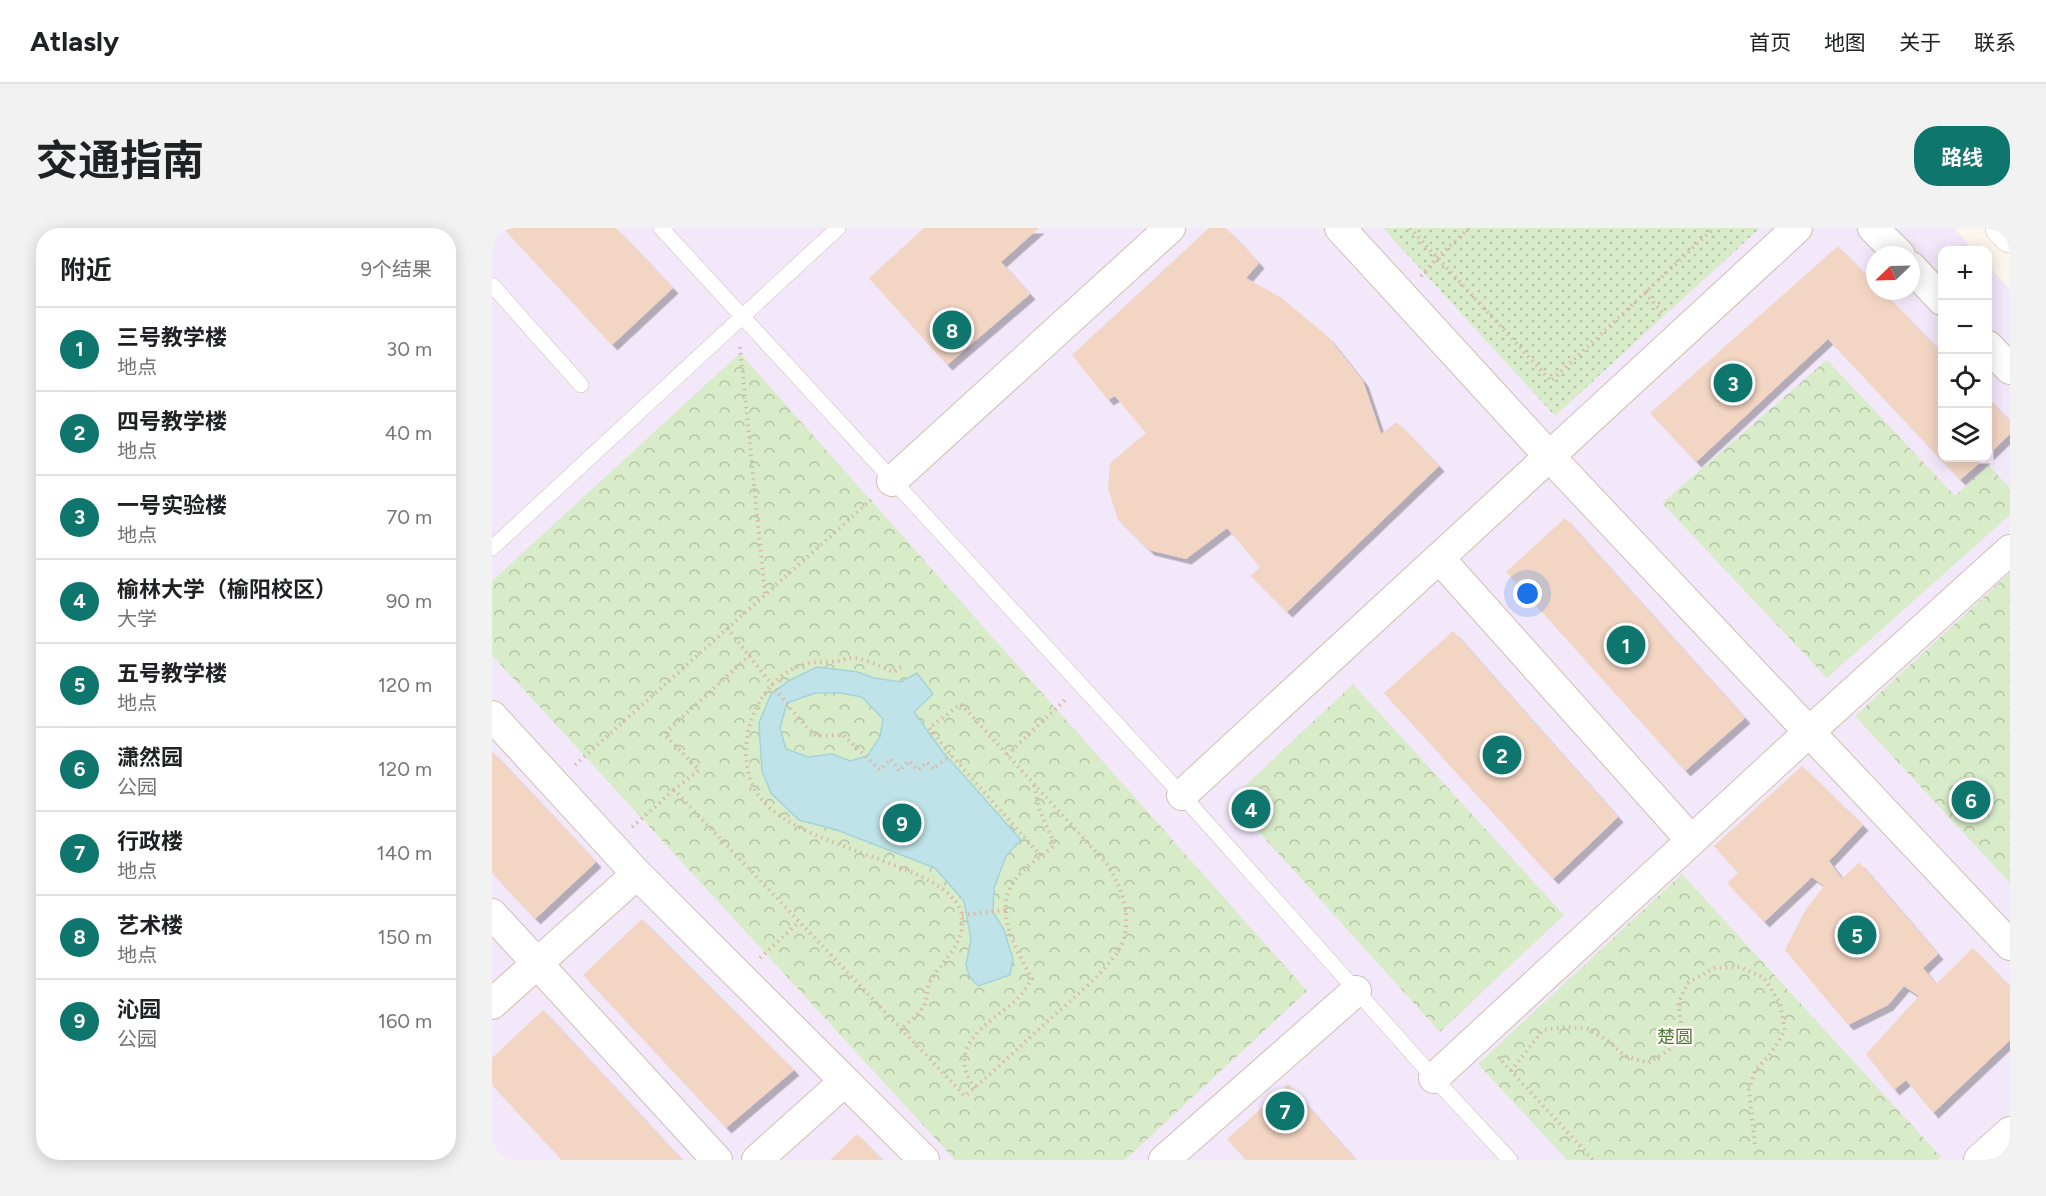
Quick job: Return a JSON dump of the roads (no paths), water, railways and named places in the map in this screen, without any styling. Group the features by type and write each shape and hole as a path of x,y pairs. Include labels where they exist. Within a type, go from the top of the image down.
{"street":[{"path":"892,481 1170,228"},
{"path":"1340,228 1550,456 2010,945"},
{"path":"1182,795 1797,228"},
{"path":"1874,228 1891,246"},
{"path":"2002,228 2010,236"},
{"path":"1920,277 1938,296"},
{"path":"1992,350 2010,369"},
{"path":"1434,1078 2010,550"},
{"path":"1439,558 1691,840"},
{"path":"492,716 637,874 924,1160"},
{"path":"492,1004 637,874"},
{"path":"492,914 717,1160"},
{"path":"1164,1160 1356,991"},
{"path":"757,1160 845,1081"},
{"path":"1979,1160 2010,1132"}],"lane":[{"path":"661,228 1182,795 1510,1160"},
{"path":"492,548 838,228"},
{"path":"492,285 581,385"}],"water":[{"path":"817,667 858,672 874,678 901,682 917,673 933,694 914,712 942,751 1021,840 1006,856 994,888 993,912 1004,930 1013,959 1010,975 978,986 969,976 966,965 971,939 964,901 935,868 837,830 799,820 771,793 762,771 759,723 771,694 790,680","holes":["815,693 840,693 862,697 883,719 880,737 867,756 850,761 832,754 808,757 786,749 780,728 787,703"]}],"place":[{"name":"艺术楼","path":"952,330"},
{"name":"一号实验楼","path":"1733,383"},
{"name":"三号教学楼","path":"1626,645"},
{"name":"四号教学楼","path":"1502,755"},
{"name":"潇然园","path":"1971,800"},
{"name":"榆林大学（榆阳校区）","path":"1251,809"},
{"name":"沁园","path":"902,823"},
{"name":"五号教学楼","path":"1857,935"},
{"name":"行政楼","path":"1285,1111"}],"park label":[{"name":"楚圆","path":"1675,1037"}]}
